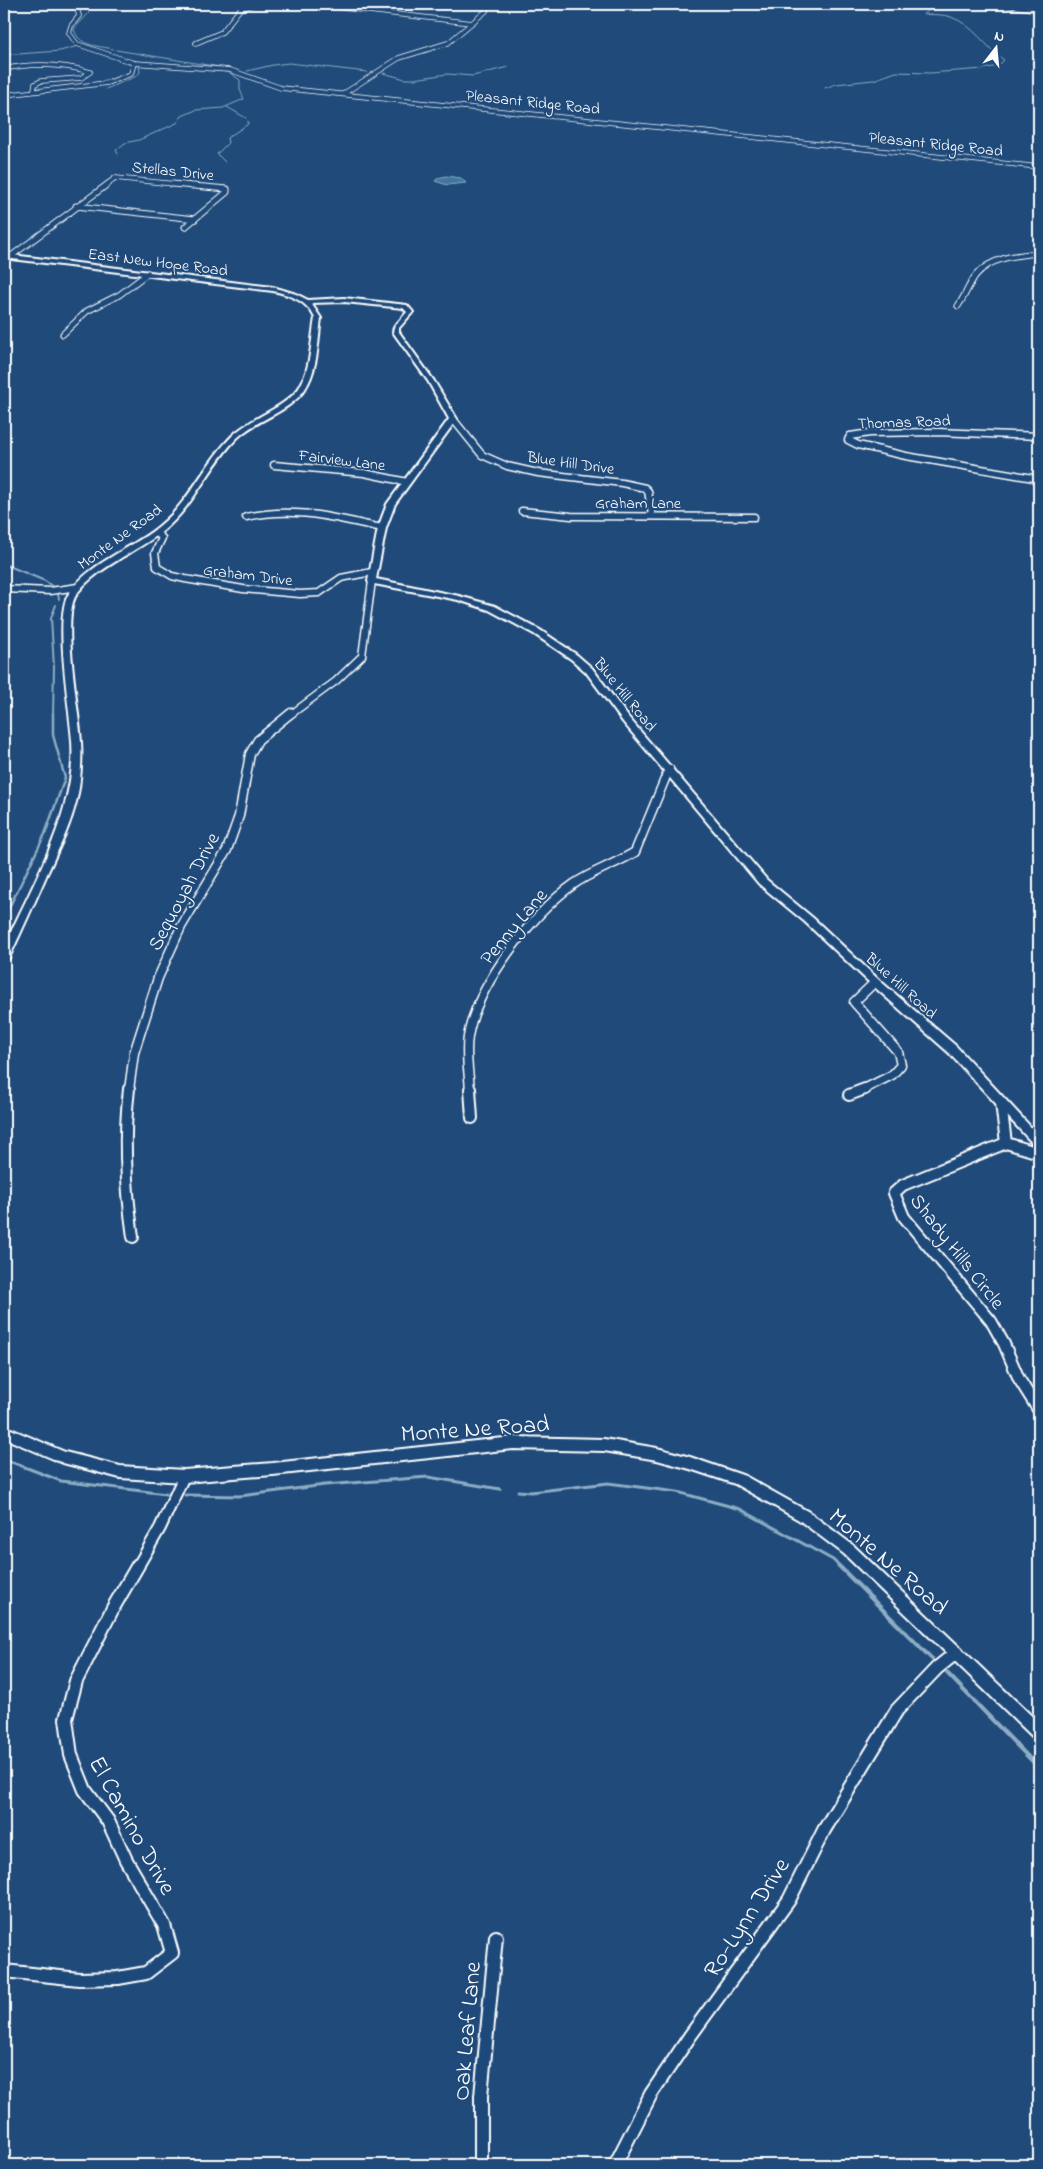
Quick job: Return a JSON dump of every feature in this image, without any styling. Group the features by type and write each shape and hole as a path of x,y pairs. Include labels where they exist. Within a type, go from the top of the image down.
{"street":[{"name":"Pleasant Ridge Road","path":"76,4 79,16 68,33 73,42 134,63 230,70 273,86 1039,167"},
{"path":"196,43 222,32 240,9 255,4"},
{"path":"310,4 472,23"},
{"path":"343,94 399,58 448,43 486,12 486,4"},
{"path":"998,4 1039,10"},
{"path":"1039,58 1035,63 1039,67"},
{"path":"4,95 34,90 93,86 118,82 131,74 134,63"},
{"path":"4,69 67,65 90,72 84,77 42,80 35,84 34,90"},
{"name":"Stellas Drive","path":"76,206 115,178 227,189 227,192 195,219"},
{"path":"7,256 76,206 195,219"},
{"path":"185,227 195,219"},
{"path":"958,306 976,275 986,266 1011,257 1039,253"},
{"name":"East New Hope Road","path":"7,256 273,289 294,294 307,302"},
{"path":"63,334 87,311 120,295 148,273"},
{"path":"307,302 343,299 405,306 410,312 396,328 396,332 431,380 453,419 391,504 382,528 372,577"},
{"name":"Monte Ne Road","path":"4,958 59,838 69,811 74,787 77,744 66,629 71,596 78,587 98,570 157,533 184,507 234,438 256,420 294,397 302,388 312,352 318,318 315,310 307,302"},
{"name":"Blue Hill Drive","path":"453,419 467,440 483,455 497,462 550,476 615,482 645,488 648,491 652,515"},
{"name":"Thomas Road","path":"1039,436 904,432 859,434 850,436 848,440 857,446 895,454 1039,479"},
{"name":"Fairview Lane","path":"274,465 364,473 407,482"},
{"path":"246,517 279,510 300,511 382,528"},
{"name":"Graham Lane","path":"522,511 571,516 754,517"},
{"name":"Graham Drive","path":"157,533 162,538 155,553 157,566 172,576 185,579 300,594 319,593 341,578 372,577"},
{"name":"Blue Hill Road","path":"372,577 476,602 500,612 537,632 574,657 589,670 626,720 763,882 809,920 952,1049 1039,1143"},
{"name":"Sequoyah Drive","path":"133,1237 127,1198 126,1112 134,1054 158,978 181,927 227,850 238,816 250,754 258,740 271,728 336,681 362,656 372,577"},
{"path":"4,589 62,592 78,587"},
{"name":"Penny Lane","path":"472,1118 466,1051 468,1033 479,998 514,948 540,915 556,899 589,875 627,858 635,852 669,769"},
{"path":"849,1095 892,1075 900,1068 901,1062 898,1052 854,1002 876,982"},
{"path":"1002,1103 1006,1143 1039,1153"},
{"name":"Shady Hills Circle","path":"1006,1143 902,1185 894,1193 904,1217 927,1242 990,1321 1004,1344 1019,1379 1039,1411"},
{"name":"Monte Ne Road","path":"4,1432 63,1457 120,1472 184,1476 273,1469 512,1443 604,1445 657,1454 740,1480 804,1516 849,1550 1039,1733"},
{"name":"El Camino Drive","path":"4,1971 79,1979 118,1978 146,1973 172,1954 164,1925 126,1860 108,1821 85,1790 71,1755 66,1719 76,1681 113,1608 160,1528 184,1476"},
{"name":"Ro-Lynn Drive","path":"615,2165 651,2094 690,2036 789,1900 824,1830 898,1710 937,1668 957,1652"},
{"name":"Oak Leaf Lane","path":"481,2165 481,2096 496,1937"}],"water":[{"path":"446,176 461,178 466,183 447,185 435,181"}],"waterway":[{"path":"86,4 89,13 74,29 76,35 89,44 113,49"},
{"path":"825,88 836,84 873,80 896,72 930,73 983,69 998,66 1004,60 973,31 959,21 945,15 923,14 936,6 935,4"},
{"path":"4,55 60,51 78,46"},
{"path":"116,50 220,67"},
{"path":"247,71 289,63 367,72"},
{"path":"106,89 137,76 140,72 139,66"},
{"path":"383,73 405,79 415,79 447,74 473,76 508,67"},
{"path":"118,154 116,150 125,143 139,140 177,123 182,116 196,110 223,108 244,99 240,90 240,80 227,71"},
{"path":"227,107 246,118"},
{"path":"225,162 217,154 228,143 227,138 248,124 248,121"},
{"path":"4,564 45,581 56,589"},
{"path":"58,594 59,599"},
{"path":"53,715 54,667 51,618 56,605"},
{"path":"4,918 45,834 65,778 53,735 53,715"},
{"path":"4,1457 9,1461 61,1481 166,1494"},
{"path":"185,1495 240,1496 325,1485 428,1477 500,1489"},
{"path":"518,1491 531,1492 608,1483 677,1492 740,1509 833,1560 932,1659"},
{"path":"947,1673 1039,1768"}]}
